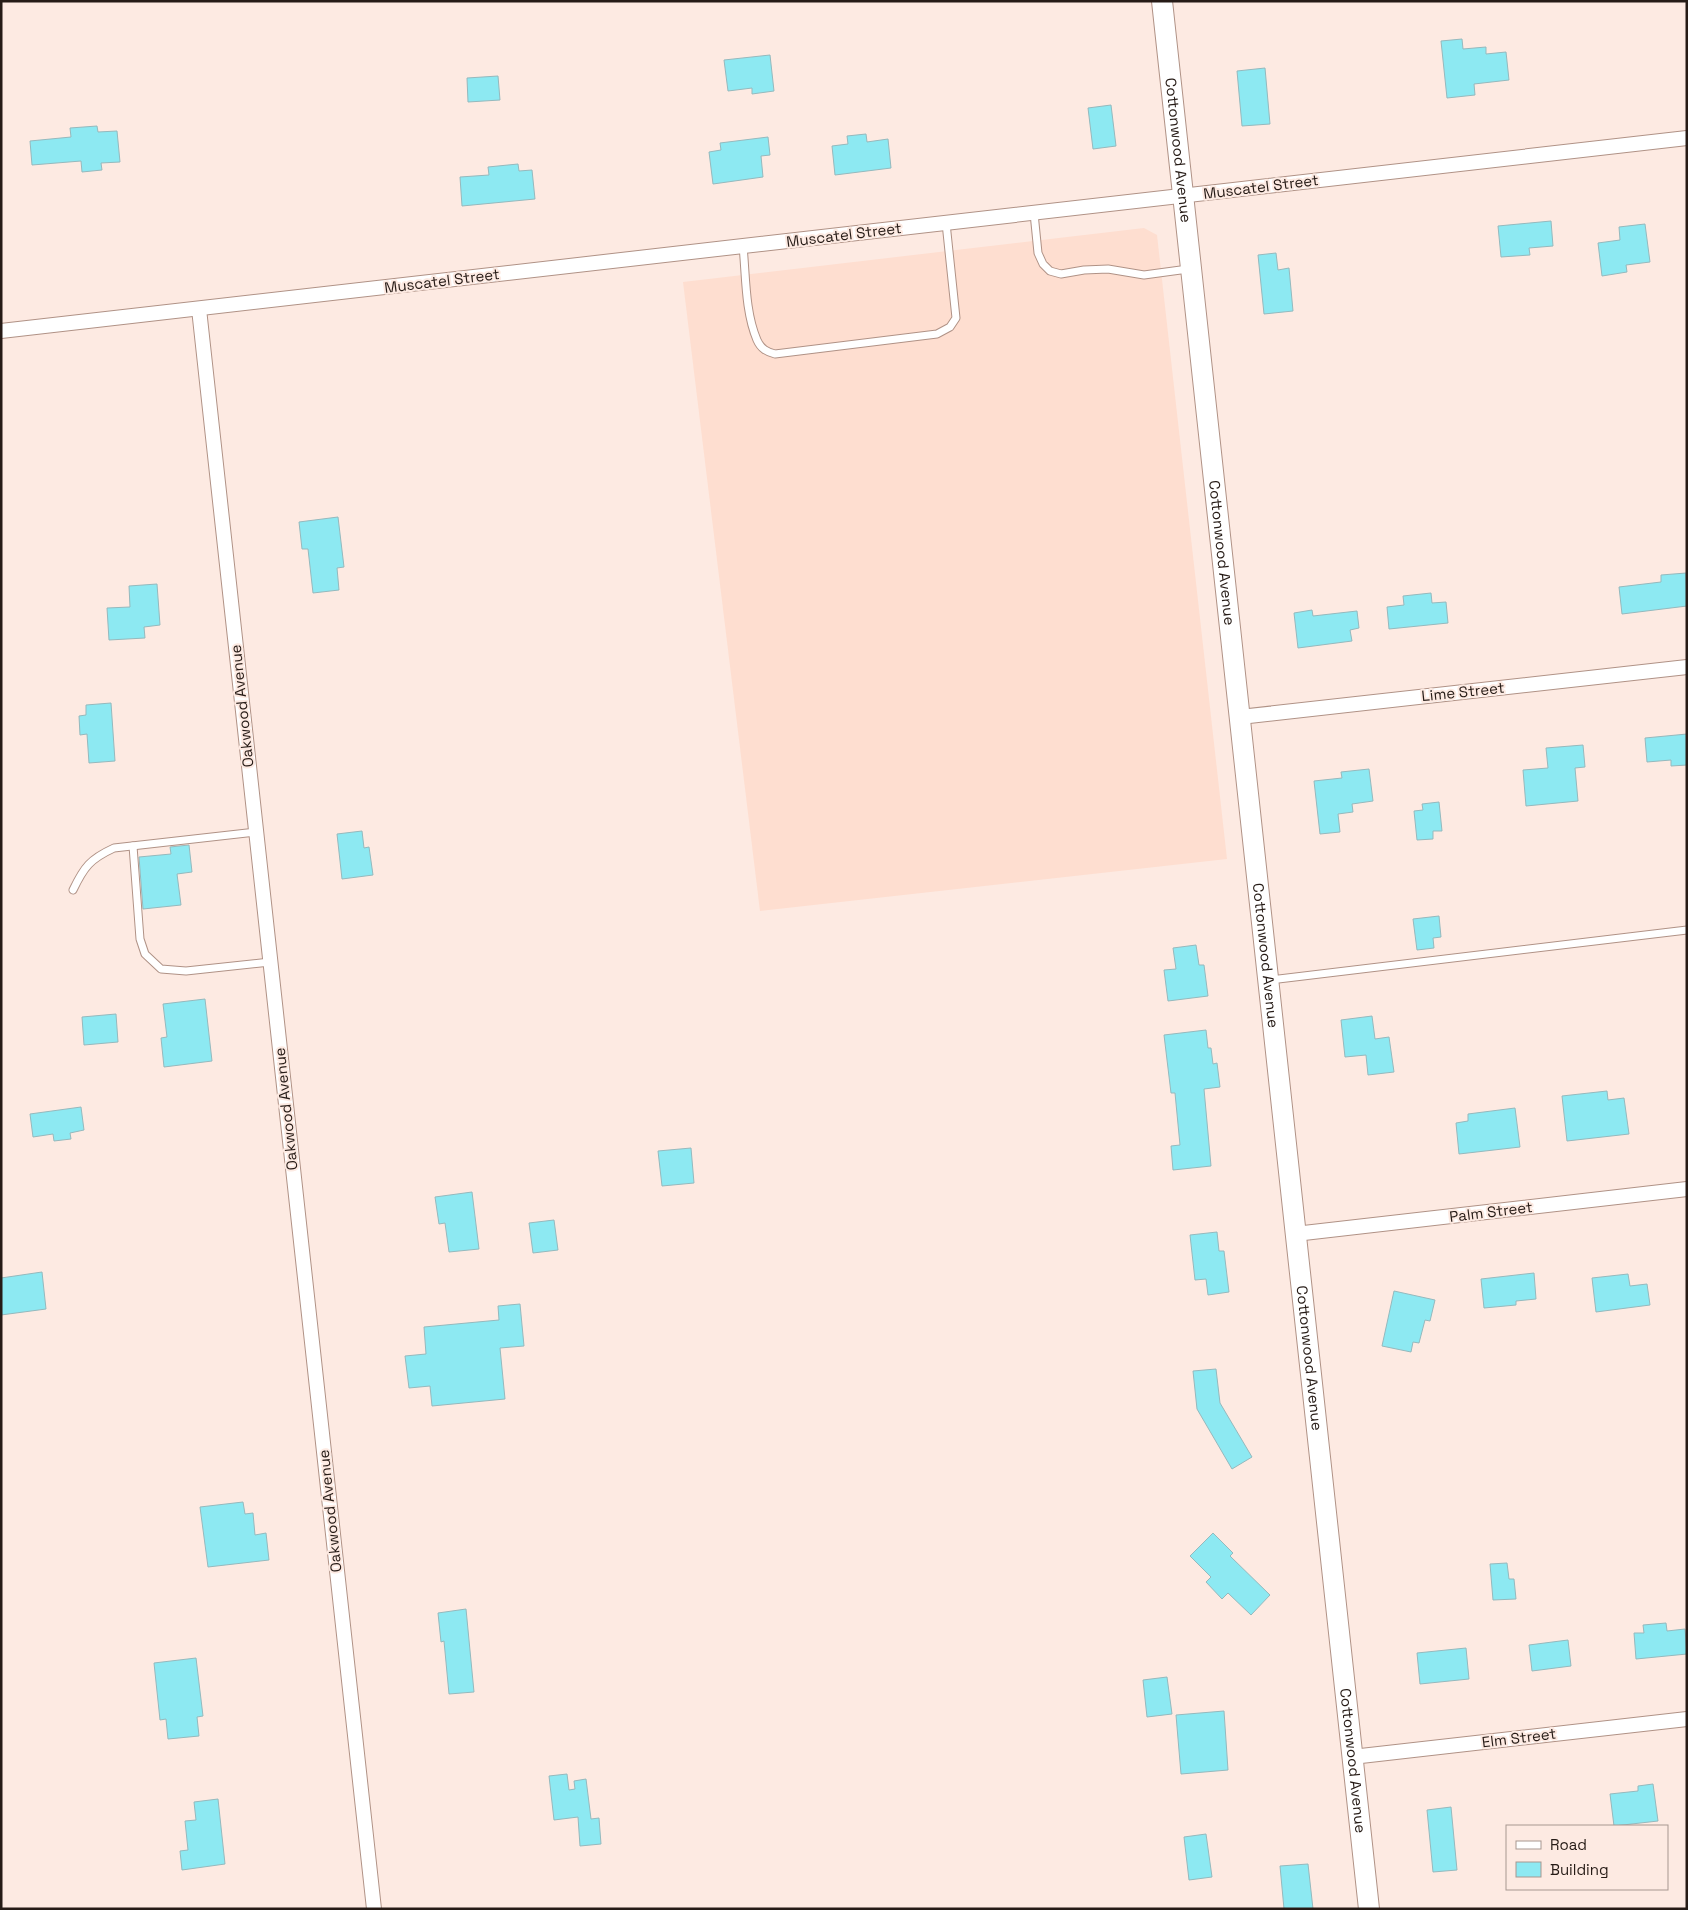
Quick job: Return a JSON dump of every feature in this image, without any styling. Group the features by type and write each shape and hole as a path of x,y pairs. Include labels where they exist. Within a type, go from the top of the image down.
{"street":[{"name":"Cottonwood Avenue","path":"1162,1 1369,1909"},
{"name":"Muscatel Street","path":"1,330 199,309 1687,138"},
{"name":"Oakwood Avenue","path":"199,309 374,1909"},
{"name":"Lime Street","path":"1240,717 1687,667"},
{"name":"Palm Street","path":"1295,1234 1687,1189"},
{"name":"Elm Street","path":"1352,1757 1687,1719"}],"lane":[{"path":"1034,213 1038,253 1043,264 1050,271 1061,274 1084,270 1108,270 1144,275 1191,268"},
{"path":"743,246 750,317 755,334 758,342 766,352 775,354 937,334 950,328 956,318 946,223"},
{"path":"73,890 81,873 97,856 114,848 256,832"},
{"path":"133,846 140,939 145,954 161,969 186,971 270,962"},
{"path":"1268,980 1687,930"}],"shaded area":[{"path":"1144,228 1157,235 1227,859 760,911 683,282"}],"building":[{"path":"1462,39 1463,49 1486,47 1486,54 1506,52 1509,80 1474,84 1475,95 1447,98 1441,41"},
{"path":"770,55 774,91 752,94 752,88 728,91 724,60"},
{"path":"1265,68 1270,124 1242,126 1237,71"},
{"path":"498,76 500,100 468,102 467,78"},
{"path":"1111,105 1116,146 1093,149 1088,108"},
{"path":"97,126 98,132 117,131 120,162 101,163 102,170 82,172 81,161 32,165 30,141 71,137 70,128"},
{"path":"866,134 867,142 888,139 891,168 835,175 832,146 848,144 847,136"},
{"path":"768,137 770,155 761,156 763,177 713,184 709,152 721,150 720,143"},
{"path":"518,164 519,171 532,170 535,199 462,206 460,177 489,175 488,167"},
{"path":"1551,221 1553,246 1529,248 1530,255 1501,257 1498,226"},
{"path":"1645,224 1650,262 1626,265 1627,272 1602,276 1598,243 1620,240 1619,227"},
{"path":"1276,253 1278,270 1289,268 1293,311 1264,314 1258,255"},
{"path":"338,517 344,567 337,568 339,590 313,593 308,549 302,549 299,522"},
{"path":"1686,573 1687,606 1622,614 1619,587 1661,582 1661,575"},
{"path":"157,584 160,625 144,627 145,638 109,640 107,608 130,607 129,586"},
{"path":"1431,593 1432,603 1446,602 1448,623 1389,629 1387,607 1404,605 1403,596"},
{"path":"1312,610 1313,616 1357,611 1359,628 1350,630 1352,641 1298,648 1294,613"},
{"path":"111,703 115,761 89,763 87,734 80,735 79,716 86,715 86,705"},
{"path":"1687,734 1687,765 1671,766 1671,760 1647,762 1645,738"},
{"path":"1583,745 1585,767 1575,768 1578,801 1526,806 1523,770 1548,768 1546,748"},
{"path":"1369,769 1373,801 1352,804 1353,812 1338,814 1340,832 1320,834 1314,781 1342,778 1341,772"},
{"path":"1439,802 1442,831 1433,831 1433,839 1417,840 1414,811 1423,810 1422,804"},
{"path":"362,831 364,848 369,847 373,875 342,879 337,834"},
{"path":"189,845 192,872 177,874 181,905 143,909 139,857 171,854 170,847"},
{"path":"1439,916 1441,937 1433,938 1434,948 1417,950 1413,919"},
{"path":"1196,945 1199,965 1204,965 1208,996 1168,1001 1164,970 1176,969 1173,948"},
{"path":"205,999 212,1061 164,1067 161,1038 167,1037 163,1004"},
{"path":"116,1014 118,1042 84,1045 82,1017"},
{"path":"1372,1016 1375,1039 1389,1037 1394,1072 1368,1075 1366,1055 1345,1057 1341,1020"},
{"path":"1206,1030 1208,1048 1211,1048 1213,1064 1217,1063 1220,1087 1204,1089 1211,1166 1173,1170 1171,1146 1180,1145 1175,1093 1171,1093 1164,1035"},
{"path":"1607,1091 1608,1100 1624,1098 1629,1134 1567,1141 1562,1096"},
{"path":"81,1107 84,1130 70,1133 71,1139 54,1141 53,1134 33,1137 30,1114"},
{"path":"1515,1108 1520,1147 1459,1154 1456,1123 1468,1121 1468,1114"},
{"path":"691,1148 694,1183 662,1186 658,1151"},
{"path":"472,1192 479,1249 449,1252 445,1223 439,1224 435,1197"},
{"path":"554,1220 558,1250 533,1253 529,1223"},
{"path":"1217,1232 1219,1251 1224,1251 1229,1292 1208,1295 1206,1279 1195,1280 1190,1235"},
{"path":"42,1272 46,1309 1,1315 1,1278"},
{"path":"1534,1273 1536,1299 1516,1301 1516,1305 1484,1308 1481,1279"},
{"path":"1628,1274 1630,1286 1647,1284 1650,1305 1596,1312 1592,1278"},
{"path":"1394,1291 1435,1300 1430,1321 1425,1320 1419,1343 1413,1342 1411,1352 1382,1346"},
{"path":"520,1304 524,1346 500,1348 505,1399 432,1406 430,1386 409,1388 405,1356 426,1354 424,1327 499,1320 498,1306"},
{"path":"1216,1369 1220,1403 1252,1457 1232,1469 1197,1409 1193,1371"},
{"path":"243,1502 245,1514 253,1513 255,1535 266,1533 269,1560 208,1567 200,1507"},
{"path":"1213,1533 1233,1553 1230,1556 1270,1595 1251,1615 1228,1593 1222,1599 1206,1582 1211,1577 1190,1556"},
{"path":"1507,1563 1509,1579 1514,1579 1516,1599 1493,1600 1490,1564"},
{"path":"466,1609 474,1692 449,1694 444,1641 441,1642 438,1613"},
{"path":"1666,1623 1667,1631 1685,1629 1687,1654 1636,1659 1634,1633 1644,1633 1643,1625"},
{"path":"1568,1640 1571,1666 1532,1671 1529,1645"},
{"path":"1466,1648 1469,1679 1420,1684 1417,1653"},
{"path":"196,1658 203,1716 197,1717 199,1736 168,1739 166,1719 160,1720 154,1663"},
{"path":"1167,1677 1172,1714 1147,1717 1143,1680"},
{"path":"1224,1711 1228,1770 1181,1774 1176,1715"},
{"path":"567,1774 569,1790 575,1789 574,1781 586,1779 591,1819 599,1818 601,1844 580,1846 578,1817 554,1820 549,1776"},
{"path":"1653,1784 1658,1821 1614,1825 1610,1794 1638,1791 1638,1786"},
{"path":"218,1799 225,1864 182,1870 180,1851 188,1850 185,1821 196,1820 194,1802"},
{"path":"1451,1807 1457,1870 1433,1872 1427,1810"},
{"path":"1206,1834 1212,1877 1189,1880 1184,1837"},
{"path":"1308,1864 1313,1909 1284,1909 1280,1866"}]}
